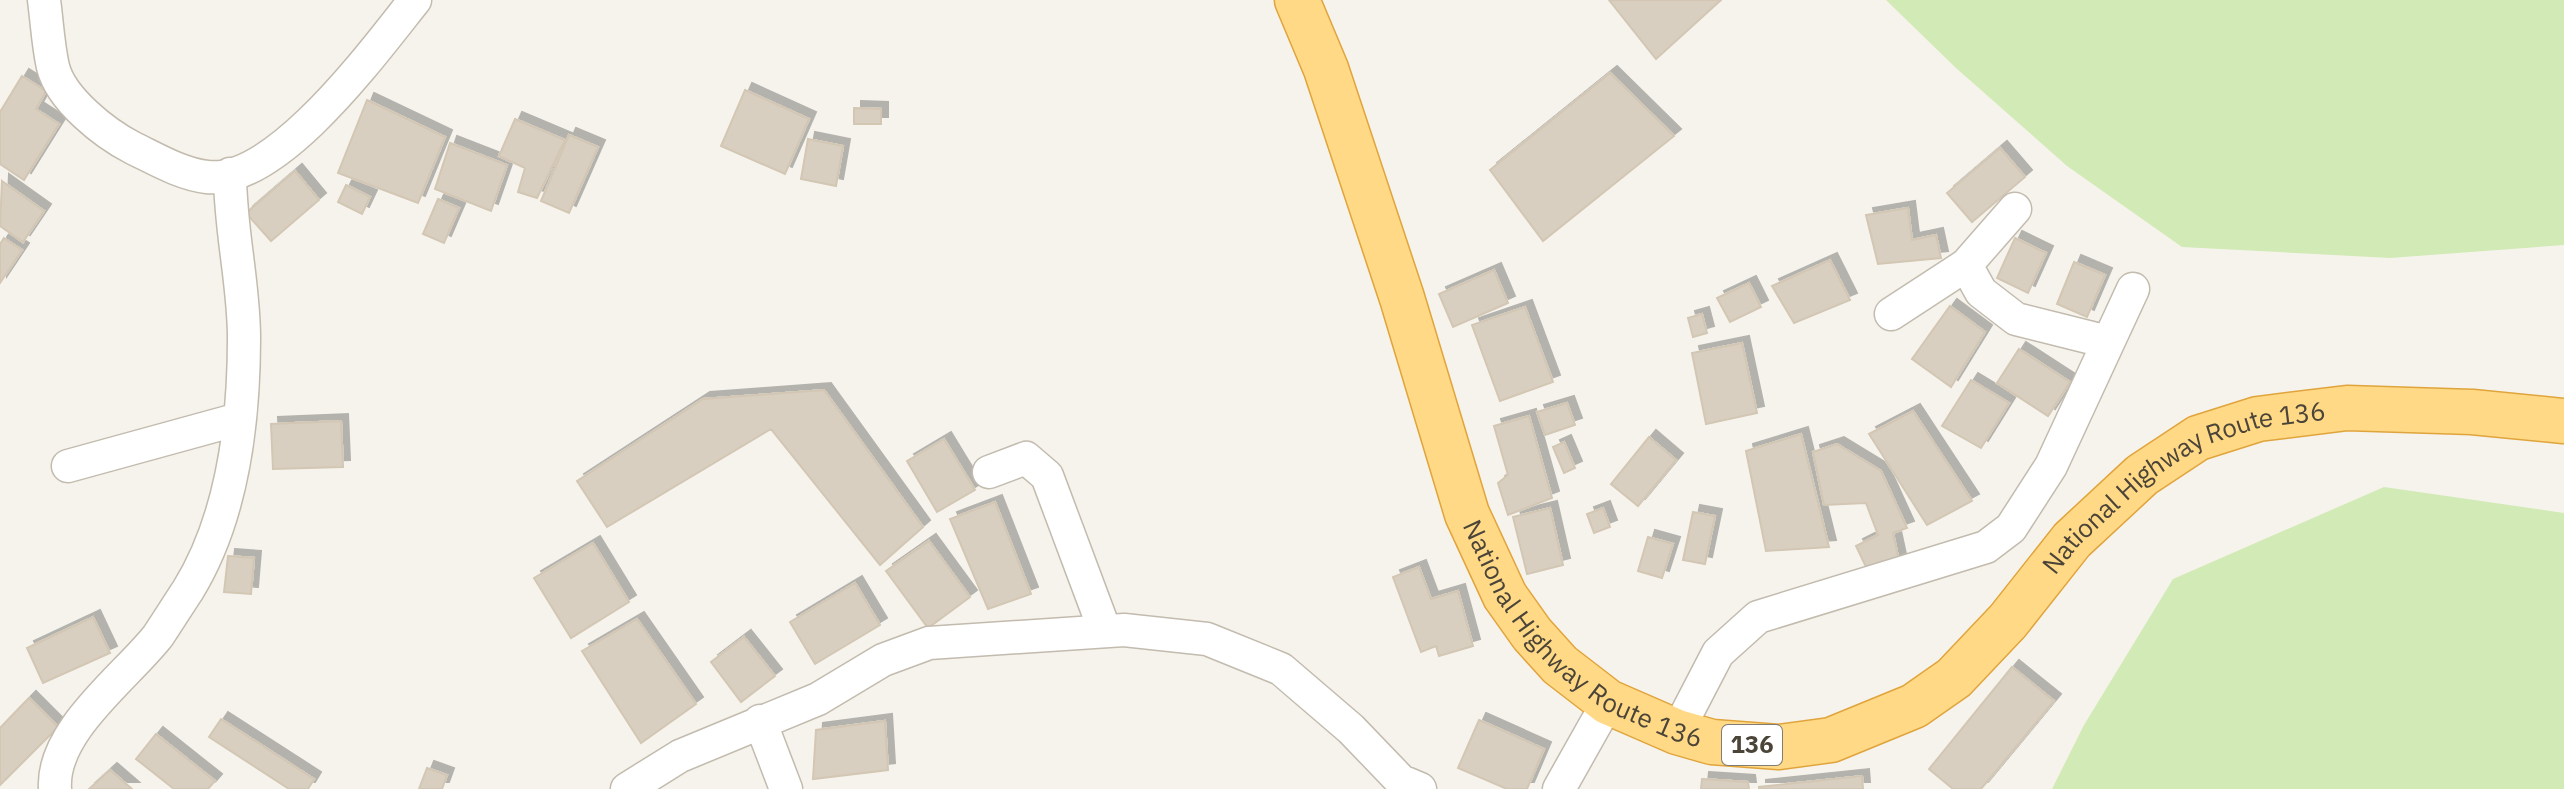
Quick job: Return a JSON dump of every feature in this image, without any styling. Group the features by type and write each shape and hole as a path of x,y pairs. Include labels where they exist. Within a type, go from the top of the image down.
{"highway":[{"name":"National Highway Route 136","path":"1297,0 1326,69 1402,298 1467,514 1505,596 1532,634 1560,665 1608,702 1677,732 1712,742 1779,747 1831,740 1914,706 1954,678 2008,621 2072,540 2142,475 2198,438 2258,419 2347,408 2472,412 2564,421"}],"street":[{"path":"44,0 53,70 75,104 126,145 172,167 208,178 247,171 288,145 415,0"},
{"path":"55,789 65,747 82,720 157,636 209,552 225,504 239,419 244,336 230,226 230,174"},
{"path":"1891,314 1966,265 2015,209"},
{"path":"1966,265 1981,292 2016,319 2108,342"},
{"path":"1677,732 1718,653 1758,617 1986,547 2011,528 2051,466 2133,289"},
{"path":"68,466 239,419"},
{"path":"989,472 1026,458 1047,476 1105,631"},
{"path":"627,789 680,756 818,699 883,660 929,643 1105,631 1207,639 1281,669 1351,729 1401,781 1420,789"},
{"path":"1559,789 1608,702"},
{"path":"760,721 786,789"}],"green space":[{"path":"1886,0 2564,0 2564,245 2390,258 2182,247 2067,166 1956,68"},
{"path":"2384,487 2564,513 2564,789 2052,789 2084,725 2173,579"}],"building":[{"path":"1609,0 1721,0 1656,59"},
{"path":"1610,73 1674,136 1543,241 1490,170"},
{"path":"22,76 46,91 36,109 59,124 24,180 0,164 0,112"},
{"path":"745,90 809,119 785,174 721,146"},
{"path":"367,100 445,137 418,203 338,173"},
{"path":"854,108 881,109 881,124 854,124"},
{"path":"515,119 565,140 537,198 518,192 525,168 499,156"},
{"path":"569,135 598,147 569,213 541,201"},
{"path":"808,139 843,146 836,186 801,179"},
{"path":"450,143 507,165 491,211 435,189"},
{"path":"2000,148 2025,177 1972,222 1947,193"},
{"path":"295,171 319,200 271,241 246,213"},
{"path":"2,181 44,211 23,242 0,226"},
{"path":"346,185 370,197 362,214 338,202"},
{"path":"438,199 459,208 444,243 423,234"},
{"path":"1908,208 1912,240 1936,235 1941,258 1878,264 1866,215"},
{"path":"4,238 22,250 0,283 0,244"},
{"path":"2015,238 2046,253 2028,293 1997,278"},
{"path":"1830,260 1850,300 1794,323 1772,286"},
{"path":"2074,262 2105,275 2087,317 2057,304"},
{"path":"1494,270 1508,303 1453,327 1439,294"},
{"path":"1749,283 1761,307 1730,322 1717,298"},
{"path":"1950,306 1985,332 1951,387 1912,359"},
{"path":"1525,307 1553,382 1500,401 1472,325"},
{"path":"1702,314 1707,333 1693,337 1688,318"},
{"path":"1742,343 1757,413 1706,424 1692,353"},
{"path":"2019,349 2070,382 2048,416 1997,383"},
{"path":"1971,380 2009,403 1981,448 1942,426"},
{"path":"824,390 923,527 880,565 771,429 607,527 577,481 703,399"},
{"path":"1567,403 1575,425 1545,435 1537,412"},
{"path":"1913,411 1972,501 1927,525 1869,434"},
{"path":"1529,416 1552,498 1508,515 1498,483 1508,475 1494,426"},
{"path":"341,421 343,467 273,469 271,424"},
{"path":"1801,434 1829,547 1766,551 1746,451"},
{"path":"1649,437 1676,460 1638,506 1611,484"},
{"path":"944,439 975,490 937,512 907,461"},
{"path":"1564,442 1575,468 1564,473 1553,447"},
{"path":"1837,444 1881,471 1907,528 1893,533 1899,561 1866,567 1856,546 1878,535 1866,503 1824,505 1813,452"},
{"path":"995,502 1031,594 988,609 950,519"},
{"path":"1550,508 1563,565 1527,574 1513,517"},
{"path":"1603,508 1610,527 1594,533 1587,514"},
{"path":"1693,512 1715,516 1705,564 1683,560"},
{"path":"1648,537 1673,544 1662,578 1638,571"},
{"path":"929,541 970,597 928,628 886,571"},
{"path":"593,543 629,602 571,638 534,578"},
{"path":"228,556 254,558 251,594 224,592"},
{"path":"1419,567 1431,599 1458,591 1473,646 1439,656 1436,646 1421,652 1393,577"},
{"path":"855,583 880,625 815,664 790,622"},
{"path":"93,617 110,653 43,683 27,648"},
{"path":"637,619 696,704 641,743 582,651"},
{"path":"744,637 775,676 741,702 711,662"},
{"path":"2012,667 2054,701 1981,789 1953,789 1929,769"},
{"path":"29,698 58,727 0,785 0,728"},
{"path":"221,719 314,779 308,789 289,789 209,737"},
{"path":"1479,720 1544,749 1527,789 1507,789 1458,768"},
{"path":"885,721 888,770 813,779 816,730"},
{"path":"156,734 215,781 208,789 174,789 136,759"},
{"path":"427,768 447,775 442,789 419,789"},
{"path":"110,770 132,789 89,789"},
{"path":"1862,776 1863,789 1759,789 1759,787"},
{"path":"1702,779 1748,782 1749,789 1701,789"}]}
